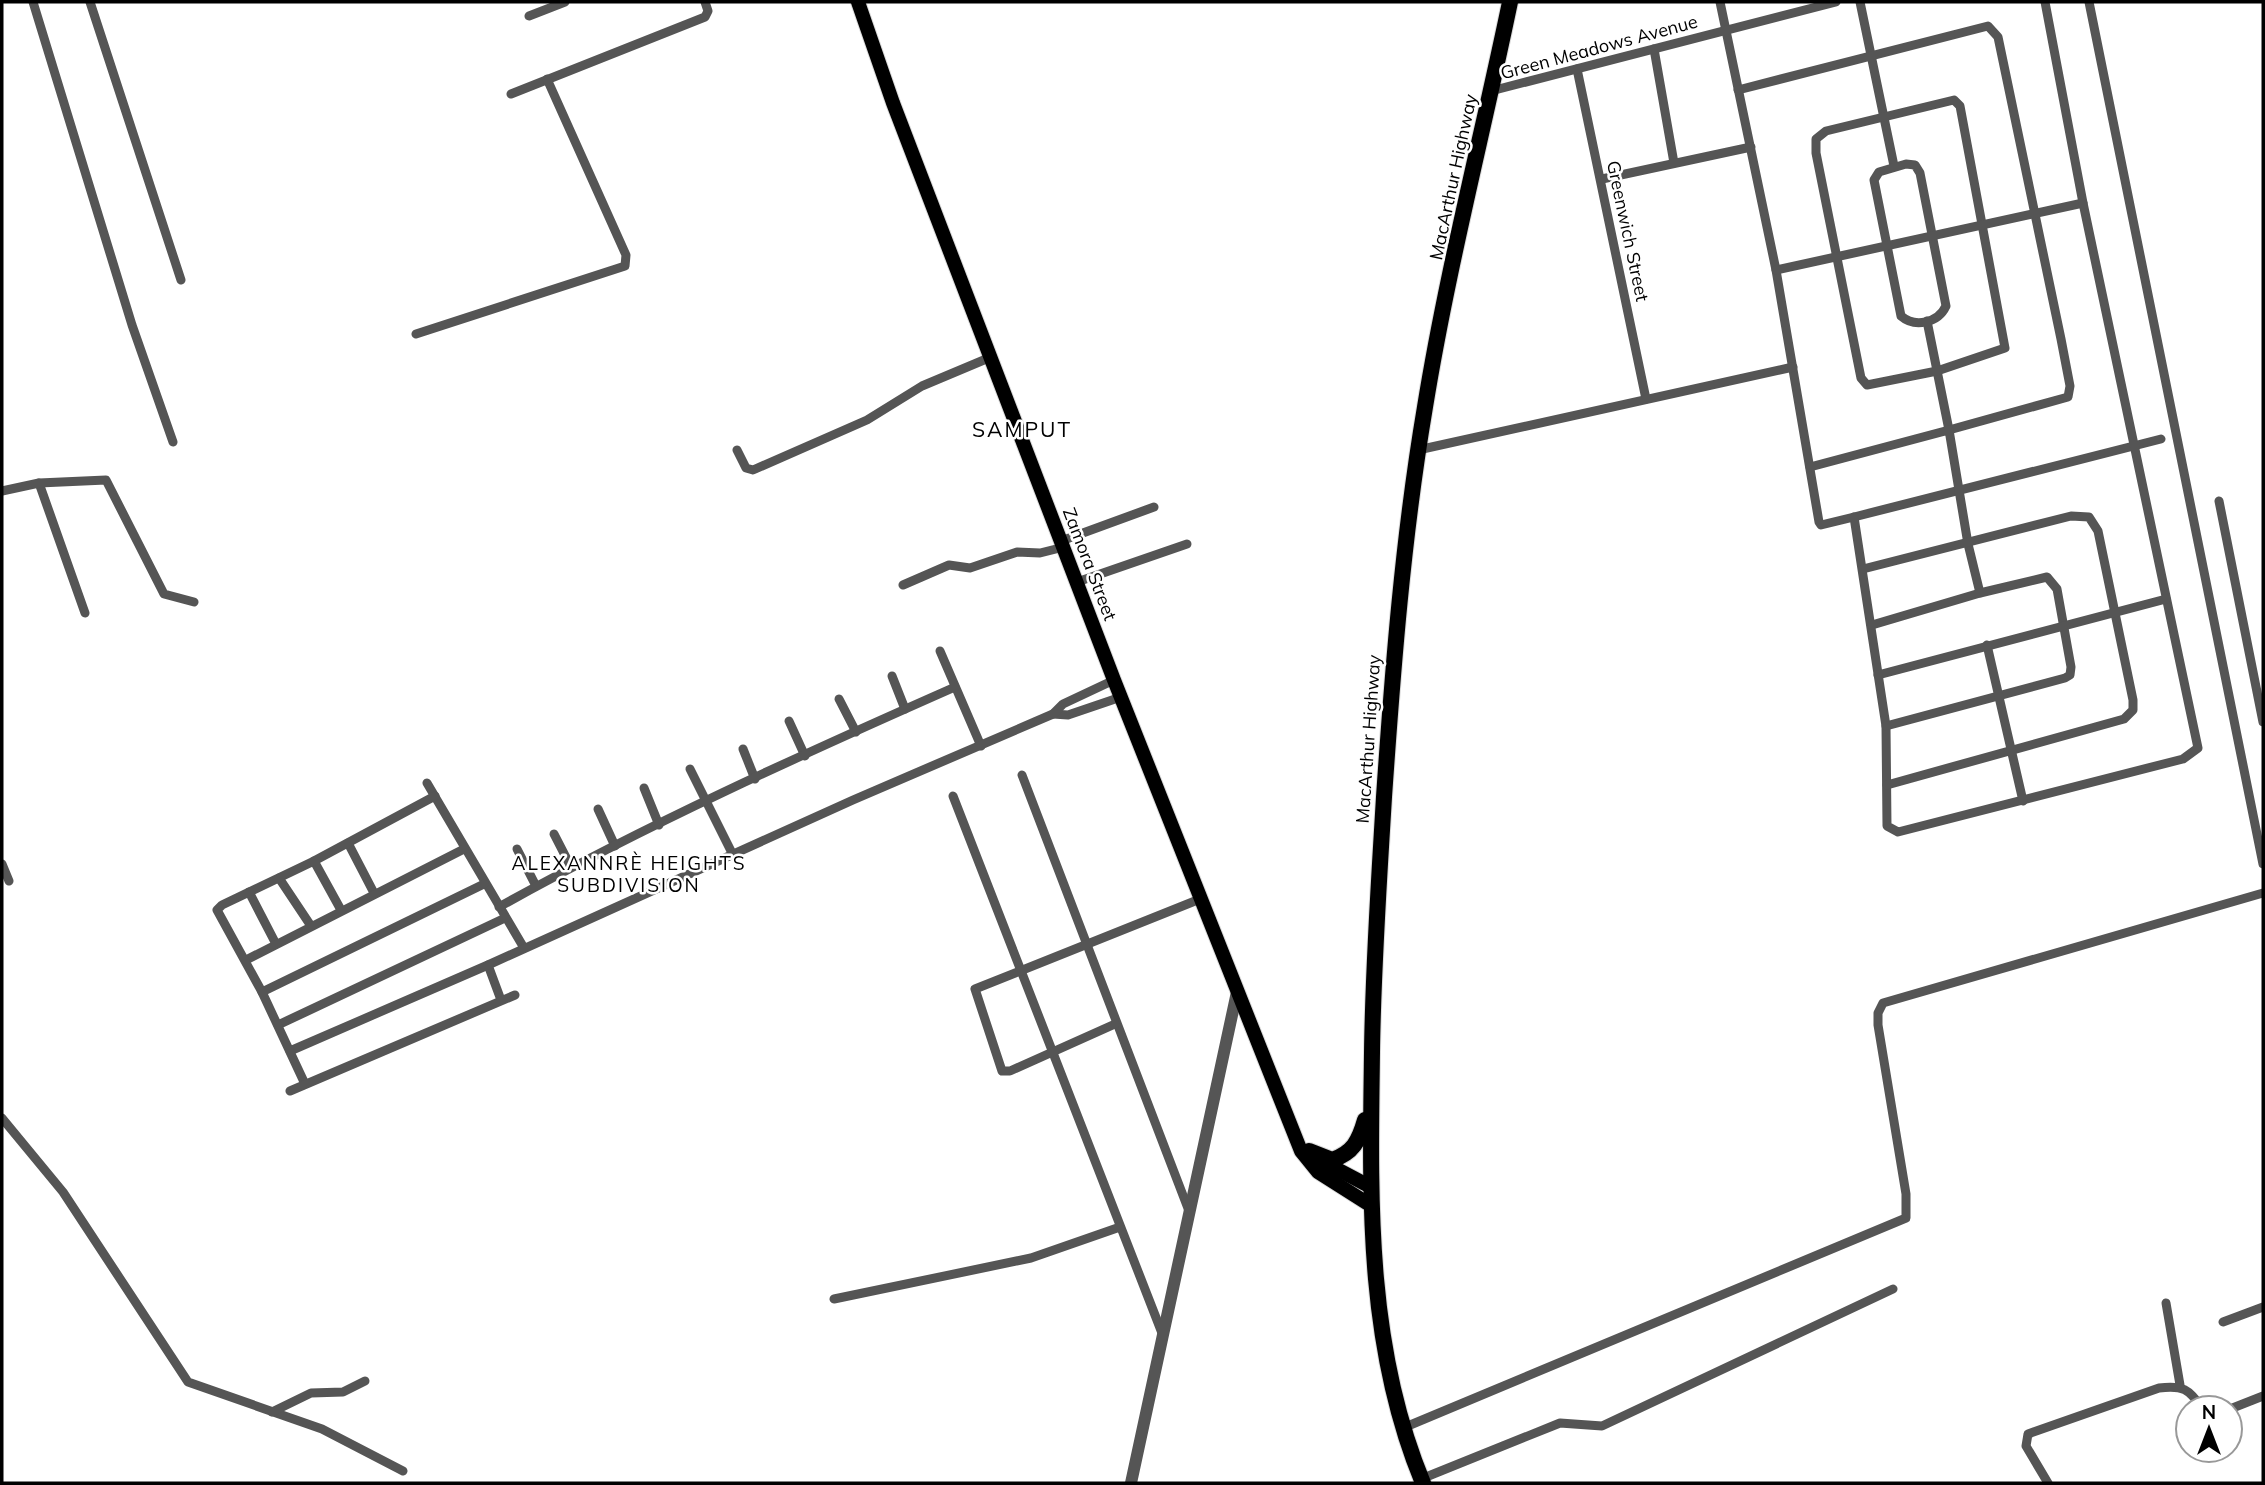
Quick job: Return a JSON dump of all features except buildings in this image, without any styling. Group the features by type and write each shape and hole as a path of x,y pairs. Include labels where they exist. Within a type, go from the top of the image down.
{"highway":[{"name":"MacArthur Highway","path":"1422,1481 1402,1428 1377,1301 1369,1186 1377,889 1394,638 1418,450 1437,342 1510,2"},
{"path":"1307,1155 1332,1160 1352,1150 1361,1136 1371,1090"}],"main road":[{"name":"Zamora Street","path":"858,2 893,103 1114,680 1297,1136 1307,1155 1329,1180 1370,1205"},
{"name":"Zamora Street","path":"1307,1155 1356,1177 1369,1186"}],"street":[{"path":"33,2 132,325 173,442"},
{"path":"90,2 181,281"},
{"path":"529,16 565,2"},
{"path":"511,94 705,17 708,11 705,2"},
{"path":"1720,2 1776,270 1821,525 2161,439"},
{"name":"Green Meadows Avenue","path":"1492,91 1836,2"},
{"path":"1860,2 1894,166"},
{"path":"1854,517 1886,726 1887,826 1898,832 2024,801 2183,759 2198,748 2083,203 2045,2"},
{"path":"2089,2 2263,864"},
{"path":"1738,90 1988,26 1994,29 1998,37 2069,393 2062,400 1810,467"},
{"path":"1654,49 1674,163"},
{"name":"Greenwich Street","path":"1577,69 1646,399"},
{"path":"416,334 625,266 626,255 547,79"},
{"path":"1949,101 1958,102 1984,224 2005,348 1937,371 1873,385 1863,382 1815,153 1816,139 1826,131 1884,116 1949,101"},
{"path":"1602,179 1751,147"},
{"path":"1910,164 1918,168 1946,306 1939,316 1927,321 1912,322 1901,316 1874,180 1879,172 1894,166 1910,164"},
{"path":"1776,270 2083,203"},
{"path":"1927,321 1968,544 1980,593"},
{"path":"737,450 746,468 754,470 867,421 922,386 991,358"},
{"path":"1418,450 1793,367"},
{"path":"2,491 39,484 106,480 164,594 194,602"},
{"path":"39,484 85,614"},
{"path":"2219,501 2263,722"},
{"path":"903,585 949,565 970,568 1017,552 1040,553 1154,507"},
{"path":"1863,569 2071,516 2090,517 2098,531 2133,701 2130,715 1887,785"},
{"path":"1077,582 1187,544"},
{"path":"1872,625 1980,593 2047,577 2057,589 2070,675 2001,697 1886,726"},
{"path":"1878,675 2113,610 2165,599"},
{"path":"1987,645 2014,749 2024,801"},
{"path":"940,651 981,746"},
{"path":"892,676 905,709"},
{"path":"1053,715 1063,704 1114,680"},
{"path":"499,907 571,867 707,801 955,687"},
{"path":"1095,689 1101,703"},
{"path":"290,1051 1053,715 1068,715 1121,697"},
{"path":"839,699 856,732"},
{"path":"789,721 805,756"},
{"path":"743,749 755,779"},
{"path":"690,769 733,855"},
{"path":"1022,775 1115,1024 1189,1211"},
{"path":"427,783 524,948"},
{"path":"644,788 659,825"},
{"path":"305,1084 246,960 217,910 435,796"},
{"path":"953,796 1162,1333"},
{"path":"598,809 615,846"},
{"path":"554,834 571,867"},
{"path":"348,843 374,893"},
{"path":"246,960 464,849"},
{"path":"517,849 536,886"},
{"path":"314,861 341,910"},
{"path":"2,864 9,881"},
{"path":"279,878 311,926"},
{"path":"262,992 484,884"},
{"path":"250,892 276,944"},
{"path":"1402,1428 1906,1218 1906,1195 1878,1025 1878,1013 1883,1003 2263,893"},
{"path":"1115,1024 1010,1071 1000,1069 975,989 1200,899"},
{"path":"278,1026 505,918"},
{"path":"488,965 501,1000"},
{"path":"1131,1483 1237,992"},
{"path":"290,1091 515,995"},
{"path":"2,1118 69,1201 182,1375 199,1387 336,1435 403,1471"},
{"path":"834,1299 1031,1258 1120,1227"},
{"path":"1422,1481 1560,1423 1602,1426 1893,1289"},
{"path":"2166,1303 2180,1385"},
{"path":"2223,1322 2263,1307"},
{"path":"272,1412 311,1393 343,1392 365,1381"},
{"path":"2048,1483 2026,1446 2028,1434 2149,1391 2180,1385 2192,1394"},
{"path":"2244,1403 2263,1396"}],"district":[{"name":"SAMPUT","path":"1022,429"},
{"name":"ALEXANNRÈ HEIGHTS SUBDIVISION","path":"629,874"}]}
